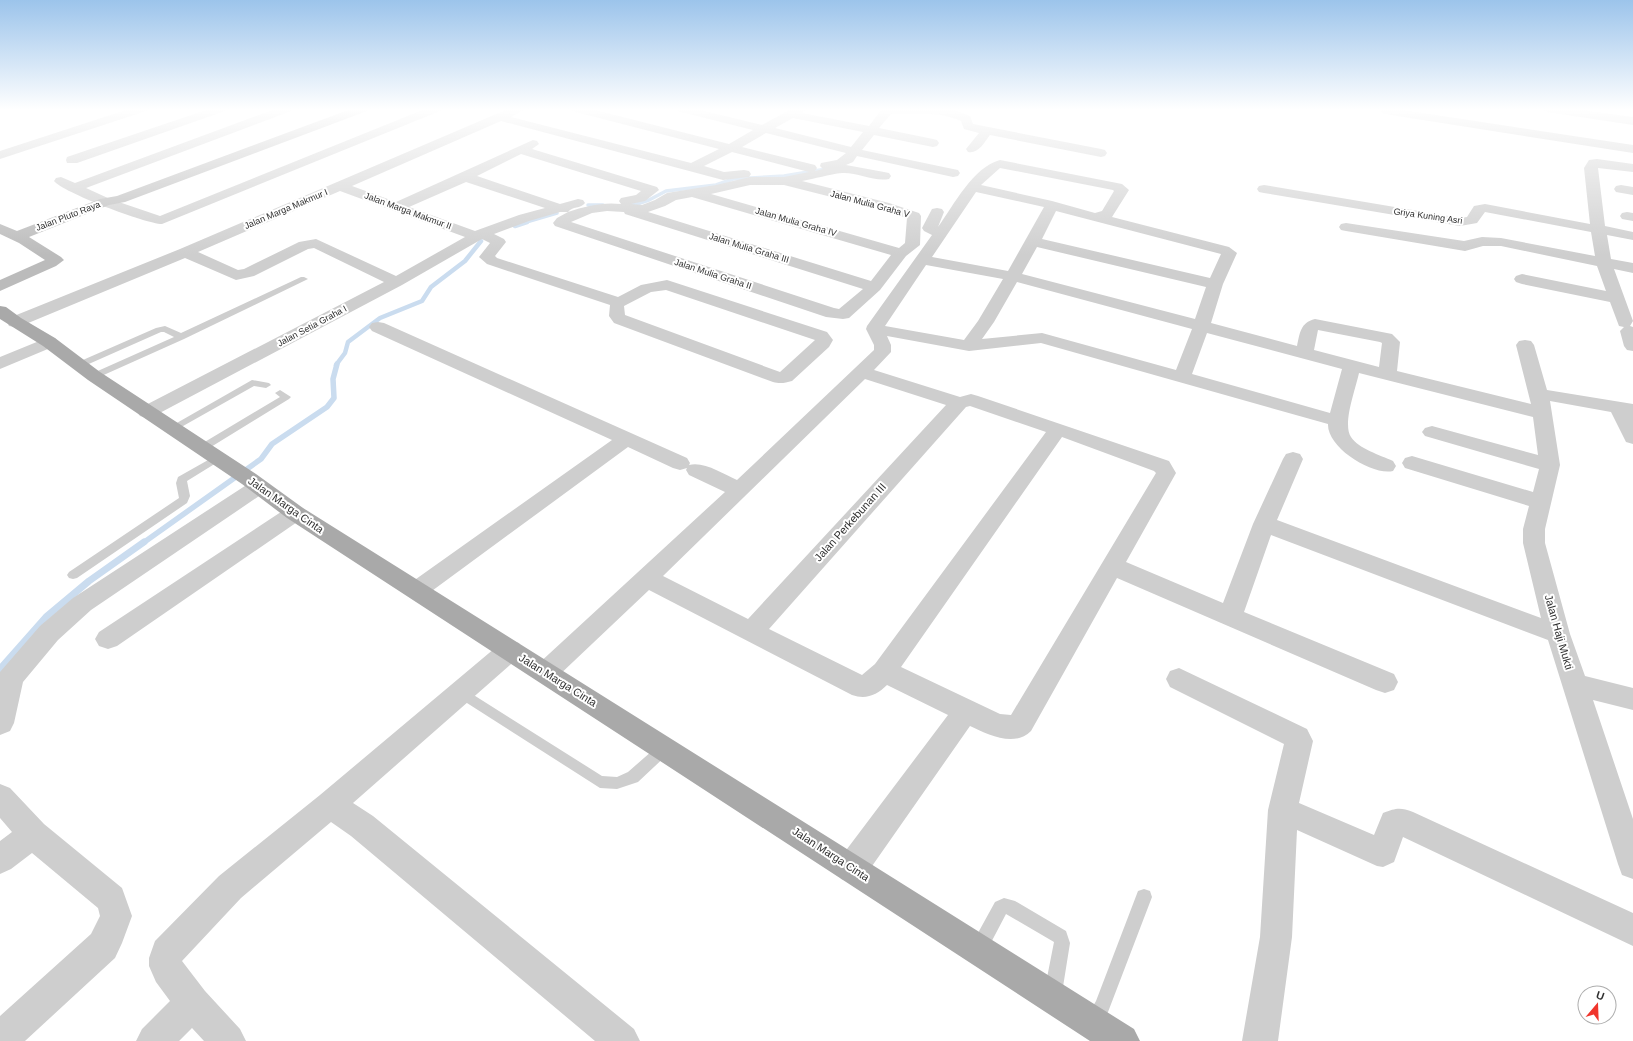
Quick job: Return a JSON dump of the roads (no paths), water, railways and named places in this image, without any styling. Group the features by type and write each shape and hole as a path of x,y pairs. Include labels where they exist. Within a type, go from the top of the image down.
{"main road":[{"name":"Jalan Marga Cinta","path":"0,311 15,322 49,342 94,376 232,468 295,513 1122,1041"}],"street":[{"path":"72,160 79,158"},
{"path":"73,188 155,158"},
{"name":"Jalan Pluto Raya","path":"20,238 232,158"},
{"path":"61,181 73,188 157,220 164,220 317,158"},
{"name":"Jalan Marga Makmur I","path":"15,322 185,252 406,158"},
{"path":"396,207 465,177 505,158"},
{"path":"545,158 652,190 640,198 632,200 586,202 567,211"},
{"path":"655,158 723,176 773,174 841,163 849,158"},
{"path":"692,167 711,158"},
{"path":"769,158 810,168"},
{"path":"881,158 953,173"},
{"path":"1628,167 1594,163 1591,168 1598,229 1604,263 1629,333"},
{"path":"875,329 974,187 973,185 996,164 1120,188 1122,190 1101,215"},
{"path":"465,177 567,211 607,207 643,209 660,203 672,196 750,181 784,181 842,169 857,170 884,176"},
{"name":"Jalan Mulia Graha V","path":"784,181 912,214 915,218 913,243 901,253"},
{"name":"Jalan Marga Makmur II","path":"340,186 396,207 499,242 487,257 492,261 617,303"},
{"path":"974,187 1101,215 1228,252 1229,253 1215,284 1202,327 1182,377"},
{"name":"Griya Kuning Asri","path":"1264,189 1460,222 1472,220 1479,209 1482,208 1633,236"},
{"name":"Jalan Mulia Graha IV","path":"692,192 901,253"},
{"path":"970,346 986,322 1052,205"},
{"name":"Jalan Mulia Graha III","path":"625,209 874,287"},
{"name":"Jalan Setia Graha I","path":"147,412 396,282 479,235 567,211"},
{"name":"Jalan Mulia Graha II","path":"567,211 560,223 832,314 843,314 874,287"},
{"path":"937,212 929,228 941,233"},
{"path":"1346,227 1459,246 1465,246 1482,241 1500,242 1633,268"},
{"name":"Jalan Pluto Raya","path":"0,228 20,238 56,260 0,286"},
{"path":"1033,241 1215,284"},
{"path":"185,252 236,275 241,275 248,273 304,245 316,243 396,282"},
{"path":"874,287 901,253"},
{"path":"923,260 1012,276 1387,375 1541,404 1626,409 1633,438"},
{"path":"1522,279 1616,298"},
{"path":"667,285 821,336 824,340 823,343 786,377 779,378 620,319 617,316 617,303 647,288 667,285"},
{"path":"986,322 1338,421"},
{"path":"1304,354 1310,327 1315,324 1386,338 1391,342 1387,375"},
{"path":"378,327 740,490"},
{"path":"875,329 970,346 1042,338"},
{"path":"546,672 740,490 882,352 883,344 875,329"},
{"path":"0,364 49,342"},
{"name":"Jalan Haji Mukti","path":"1525,345 1541,404 1550,465 1534,529 1534,543 1558,634 1576,685 1633,864"},
{"path":"1352,366 1336,429 1340,438 1350,448 1386,466"},
{"path":"861,372 959,403 971,400 1162,466 1166,473 1021,724 1017,727 997,726 884,671"},
{"name":"Jalan Perkebunan III","path":"752,631 959,403"},
{"path":"646,578 861,687 872,684 884,671 1058,429"},
{"path":"1432,432 1550,465"},
{"path":"417,590 626,439"},
{"path":"1230,616 1264,524 1293,459"},
{"path":"1412,463 1540,502"},
{"path":"0,723 5,685 49,634 232,468"},
{"path":"108,639 295,513"},
{"path":"1264,524 1558,634"},
{"path":"1112,566 1385,682"},
{"path":"228,1041 193,1003 166,966 165,960 167,953 230,887 330,805 510,650"},
{"path":"1179,679 1297,737 1299,741 1283,810 1276,937 1260,1041"},
{"path":"1576,685 1633,699"},
{"path":"852,868 945,741 965,711"},
{"path":"0,797 33,834 111,899 116,916 111,932 104,946 0,1040"},
{"path":"330,805 362,826 622,1041"},
{"path":"1283,810 1377,852 1383,852 1393,823 1403,822 1633,930"},
{"path":"0,859 33,834"},
{"path":"154,1041 193,1003"}],"lane":[{"path":"94,376 180,338 304,279"},
{"path":"79,365 159,330 165,330 180,337"},
{"path":"173,428 252,383 266,386"},
{"path":"73,575 183,500 185,496 181,483 182,479 232,468 286,396 280,393"},
{"path":"461,692 600,782 617,783 633,777 665,748"},
{"path":"1092,1022 1102,1006 1144,897"},
{"path":"978,950 1000,908 1004,906 1009,907 1060,937 1062,943 1054,981 1053,997"}],"waterway":[{"path":"624,205 637,204 649,200 666,191 716,185 733,179 784,176 826,169"},
{"path":"588,205 603,205"},
{"path":"523,223 557,213"},
{"path":"515,226 527,222"},
{"path":"336,365 345,353 348,342 380,318 422,301 431,287 465,261 481,241"},
{"path":"143,543 261,459 272,444 327,407 334,398 333,379 337,364"},
{"path":"0,669 46,617 89,581 144,542"}]}
